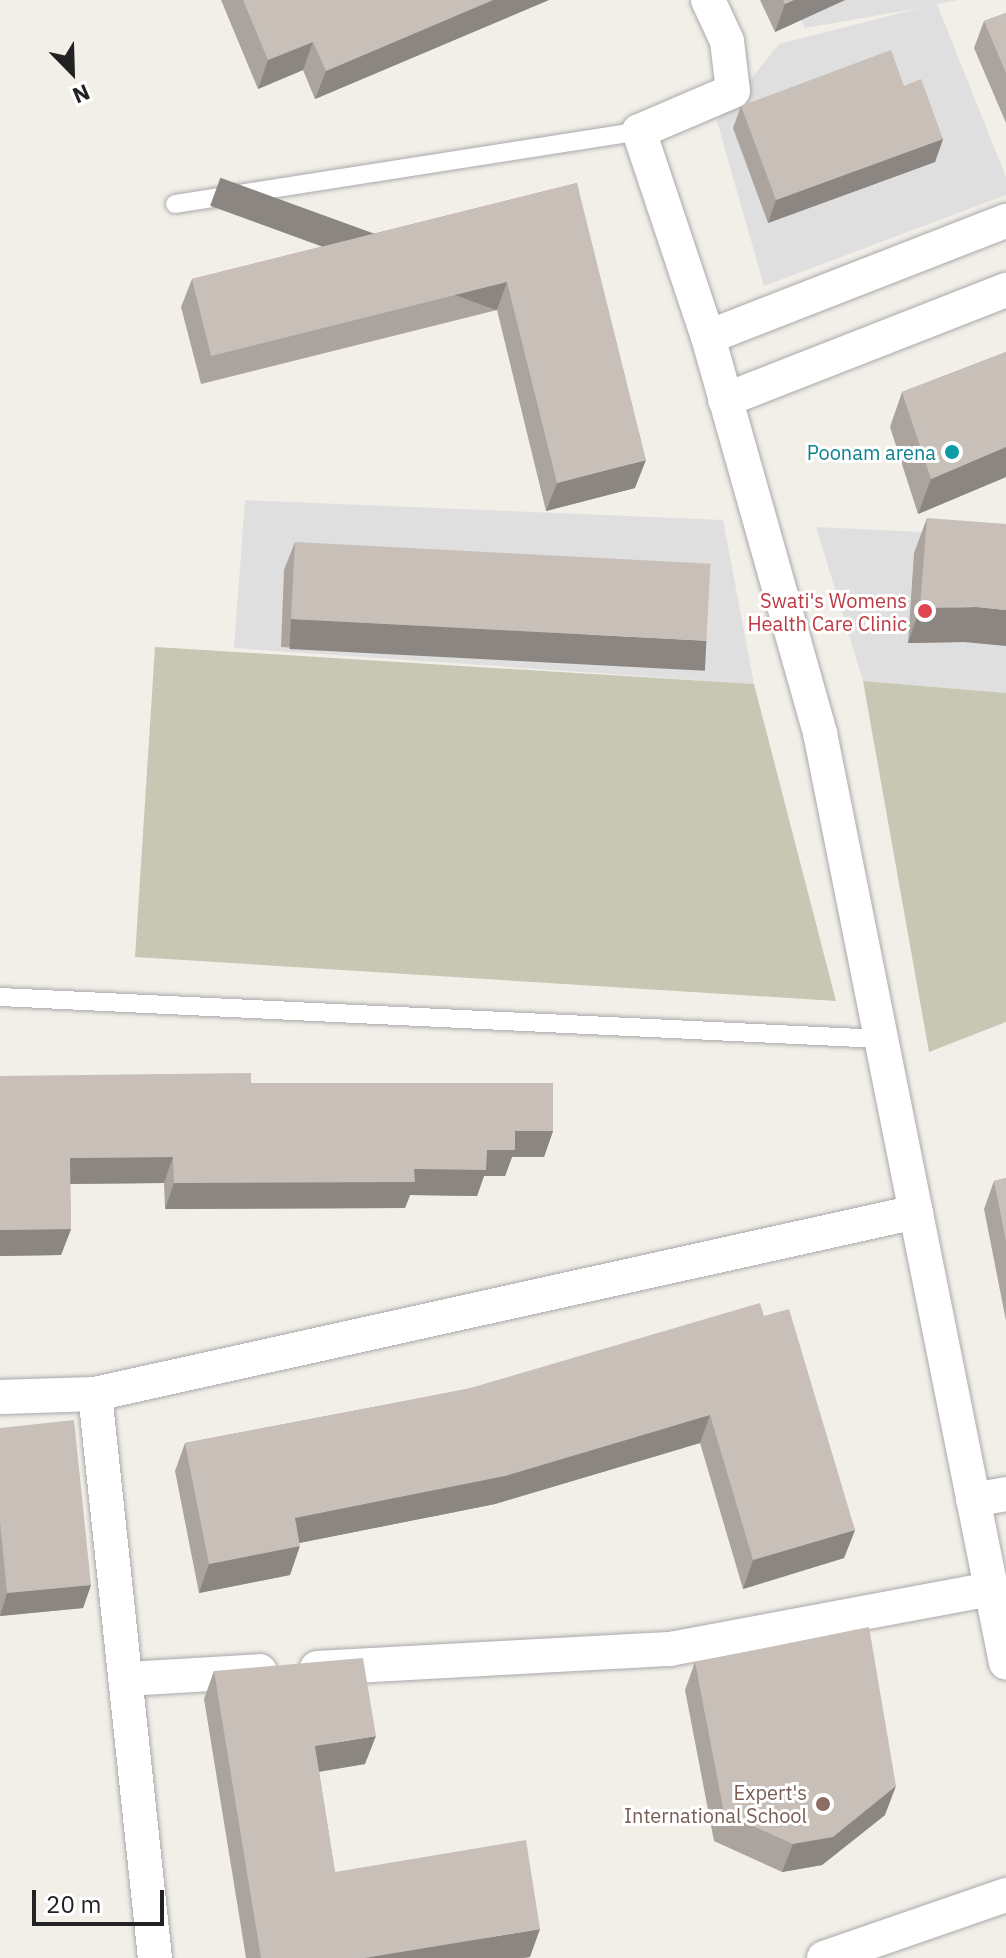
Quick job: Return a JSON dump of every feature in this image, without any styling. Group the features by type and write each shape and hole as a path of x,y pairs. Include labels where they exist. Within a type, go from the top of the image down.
{"street":[{"path":"708,0 727,41 733,91 639,131 708,337 820,733 916,1212 990,1497 991,1589 1006,1663"},
{"path":"708,337 1006,221"},
{"path":"725,400 1006,290"},
{"path":"0,1397 95,1394 916,1212"},
{"path":"95,1394 155,1958"},
{"path":"127,1679 670,1649 991,1589"},
{"path":"824,1958 1006,1895"}],"lane":[{"path":"175,204 639,131"},
{"path":"0,997 881,1039"}],"shaded area":[{"path":"791,0 958,0 937,4 1006,177 1006,195 764,286 717,121 779,44 920,8 805,28"},
{"path":"245,500 723,520 754,684 234,648"},
{"path":"816,527 1006,536 1006,693 863,681"},
{"path":"155,647 754,684 836,1001 135,957"},
{"path":"863,681 1006,693 1006,1022 929,1052"}],"building":[{"path":"243,0 493,0 326,71 313,42 268,60"},
{"path":"1006,13 1006,73 984,21"},
{"path":"891,50 904,86 921,79 943,139 776,200 741,106"},
{"path":"577,183 646,460 557,483 507,282 211,356 192,279"},
{"path":"1006,352 1006,447 931,479 902,392"},
{"path":"927,518 1006,524 1006,610 920,608"},
{"path":"295,542 710,564 706,641 291,619"},
{"path":"251,1073 251,1083 553,1083 553,1131 515,1131 515,1150 487,1150 486,1170 414,1169 415,1182 174,1183 173,1157 70,1158 71,1229 0,1230 0,1076"},
{"path":"1006,1178 1006,1241 994,1181"},
{"path":"760,1303 764,1316 789,1309 855,1530 753,1560 710,1415 505,1476 295,1518 300,1546 209,1564 185,1443 467,1389"},
{"path":"74,1420 91,1585 7,1593 0,1522 0,1428"},
{"path":"869,1627 896,1786 833,1837 793,1844 724,1813 695,1662"},
{"path":"363,1658 376,1736 315,1746 335,1872 526,1840 540,1929 364,1958 261,1958 214,1671"}],"place":[{"name":"Poonam arena","path":"952,452"},
{"name":"Swati's Womens Health Care Clinic","path":"925,611"},
{"name":"Expert's International School","path":"823,1804"}]}
